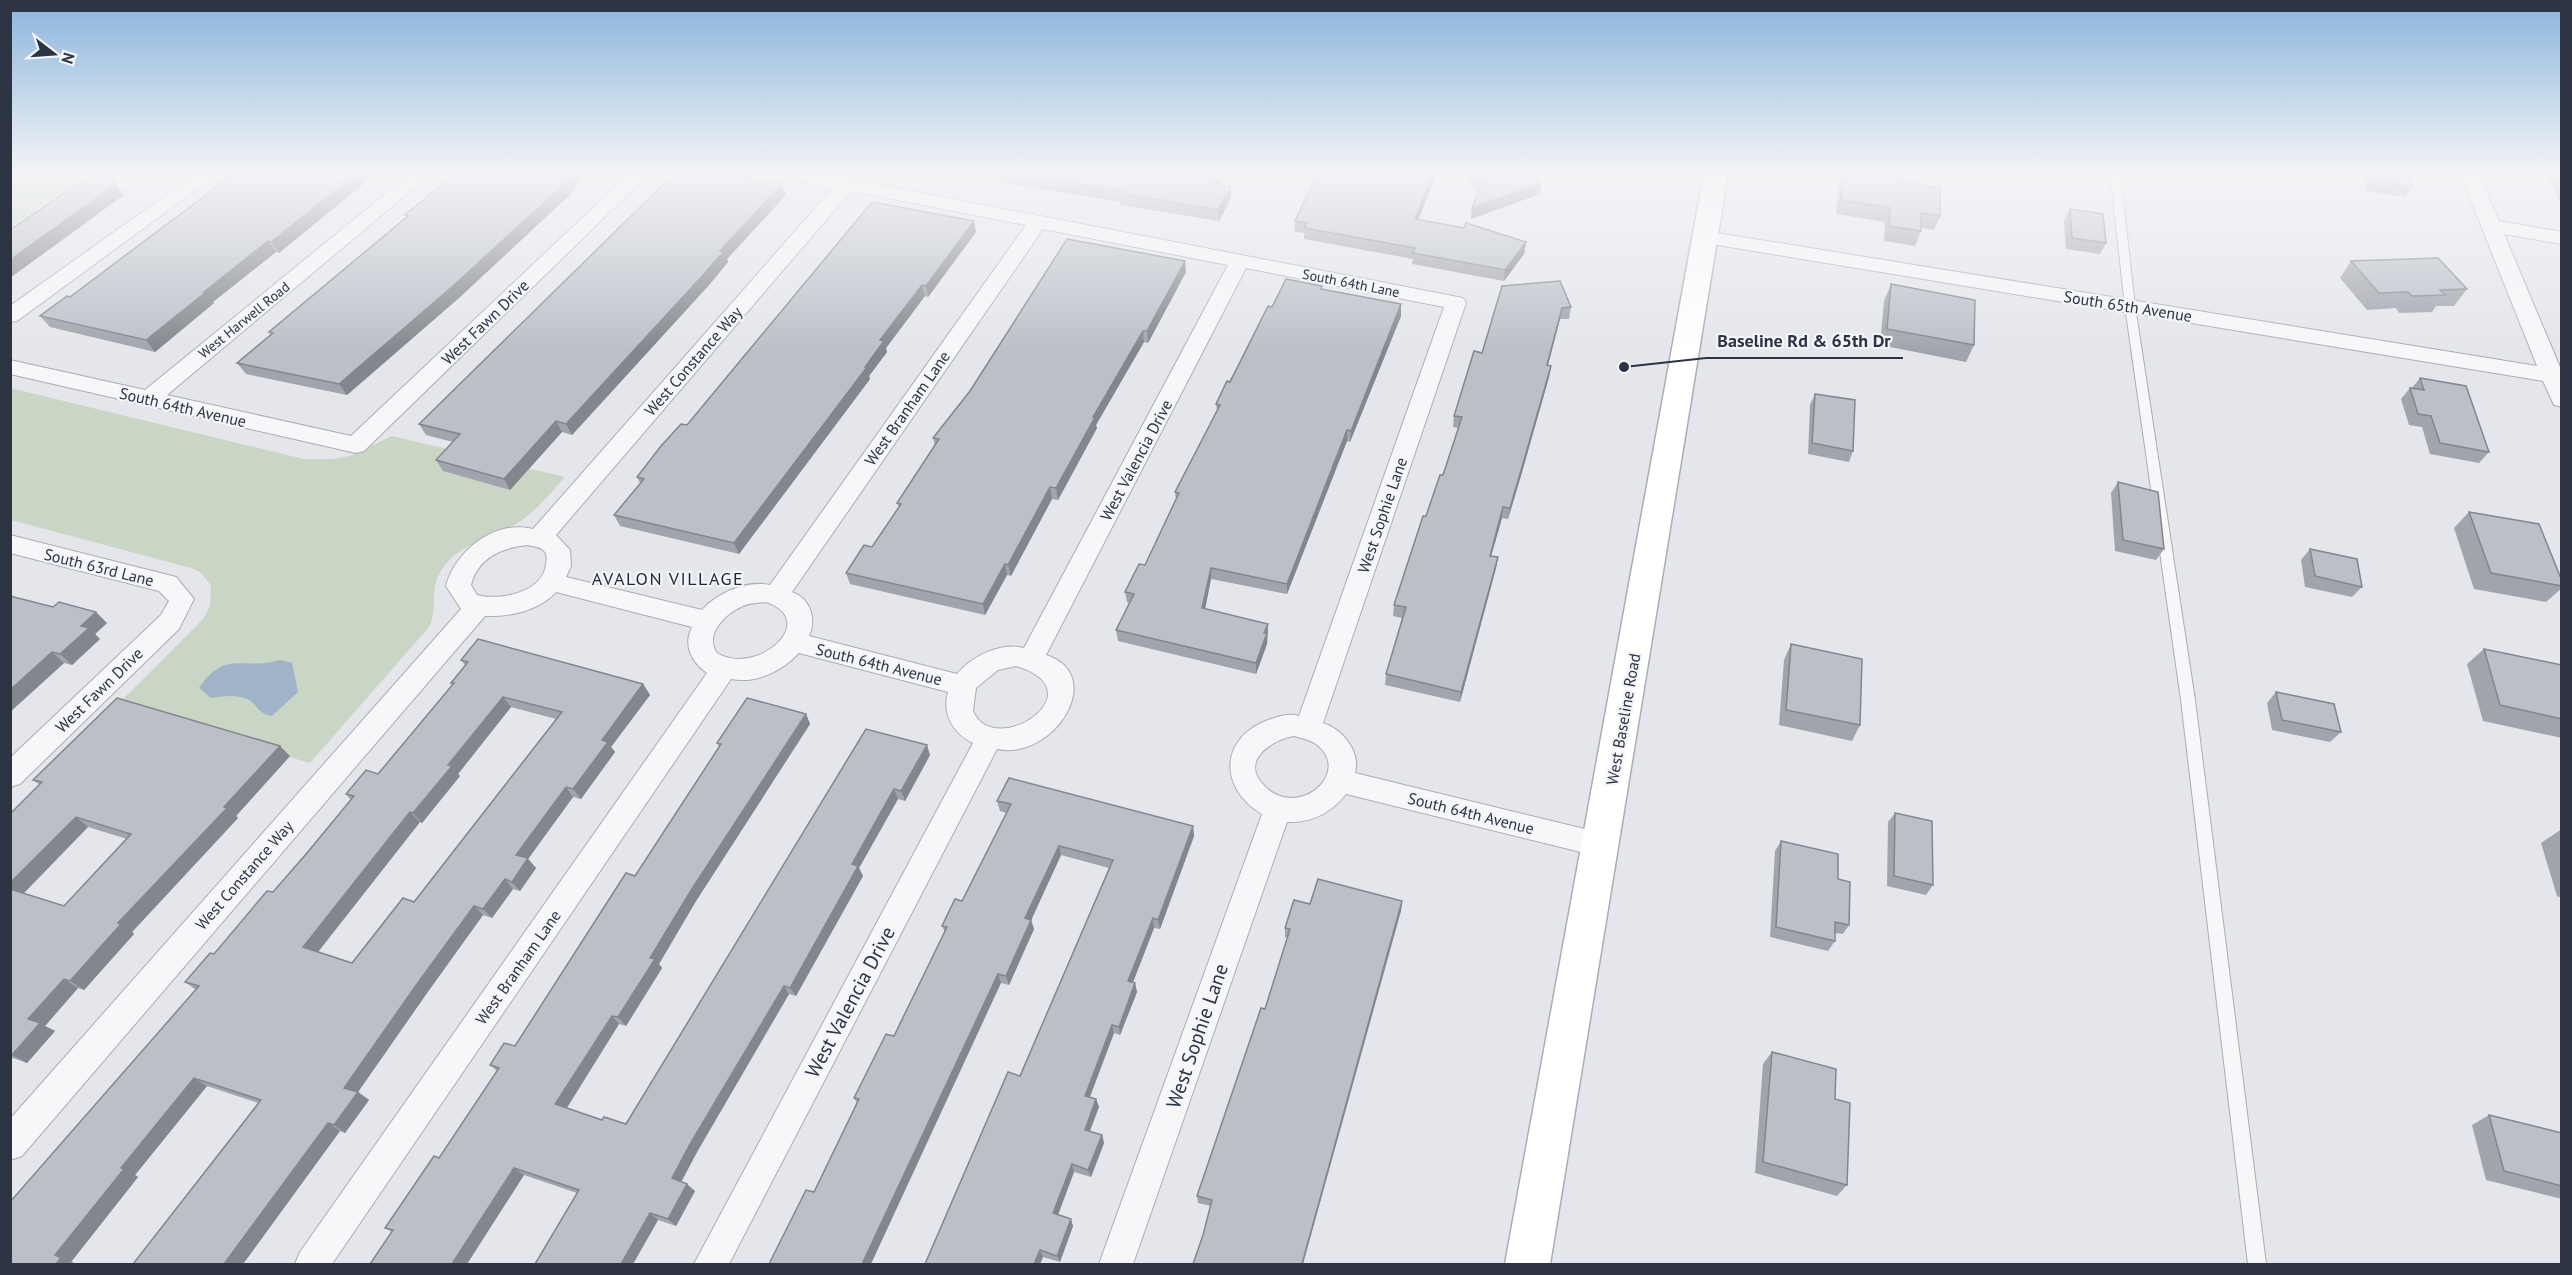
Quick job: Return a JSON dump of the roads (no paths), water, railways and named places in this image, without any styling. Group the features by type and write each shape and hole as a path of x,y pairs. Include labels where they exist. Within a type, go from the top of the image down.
{"main road":[{"name":"West Baseline Road","path":"1527,1264 1706,232"}],"street":[{"path":"10,316 127,232"},
{"name":"West Harwell Road","path":"148,399 351,232"},
{"name":"West Fawn Drive","path":"356,445 579,232"},
{"name":"West Constance Way","path":"540,537 804,232"},
{"name":"West Branham Lane","path":"776,595 1031,232"},
{"name":"South 64th Lane","path":"1092,232 1456,303"},
{"path":"2494,232 2562,400"},
{"path":"2529,232 2562,238"},
{"name":"South 65th Avenue","path":"1705,237 2551,375"},
{"name":"West Valencia Drive","path":"1032,658 1240,261"},
{"name":"West Sophie Lane","path":"1308,727 1456,303"},
{"name":"South 64th Avenue","path":"10,367 356,445"},
{"path":"514,537 540,537 551,542 558,550 558,571 550,582 539,592 517,603 493,608 468,602 458,586 465,565 480,552 499,541 514,537"},
{"name":"South 63rd Lane","path":"10,544 167,584 182,599"},
{"path":"550,582 706,621"},
{"path":"776,595 788,600 797,608 801,619 801,630 785,654 756,669 724,669 712,664 703,655 699,645 706,621 722,606 743,596 776,595"},
{"name":"West Fawn Drive","path":"10,776 170,622 182,599"},
{"name":"West Constance Way","path":"10,1144 479,606"},
{"name":"South 64th Avenue","path":"795,642 963,686"},
{"path":"1016,656 1032,658 1046,665 1057,675 1062,688 1061,703 1054,716 1041,728 1025,737 1007,740 989,739 975,733 964,724 958,712 958,699 971,674 992,662 1016,656"},
{"name":"West Branham Lane","path":"312,1264 724,669"},
{"path":"1294,725 1308,727 1333,742 1340,754 1343,768 1341,781 1327,799 1316,805 1304,809 1278,808 1264,803 1246,784 1242,772 1243,760 1255,739 1267,732 1294,725"},
{"name":"West Valencia Drive","path":"711,1264 989,739"},
{"name":"South 64th Avenue","path":"1341,781 1601,845"},
{"name":"West Sophie Lane","path":"1116,1264 1278,808"}],"lane":[{"path":"2122,232 2130,306 2187,700 2257,1264"}],"water":[{"path":"280,660 292,663 298,692 272,716 263,713 245,698 230,696 211,698 199,688 209,676 226,665"}],"place":[{"name":"Baseline Rd & 65th Dr","path":"1624,367"}],"district":[{"name":"AVALON VILLAGE","path":"668,578"}]}
